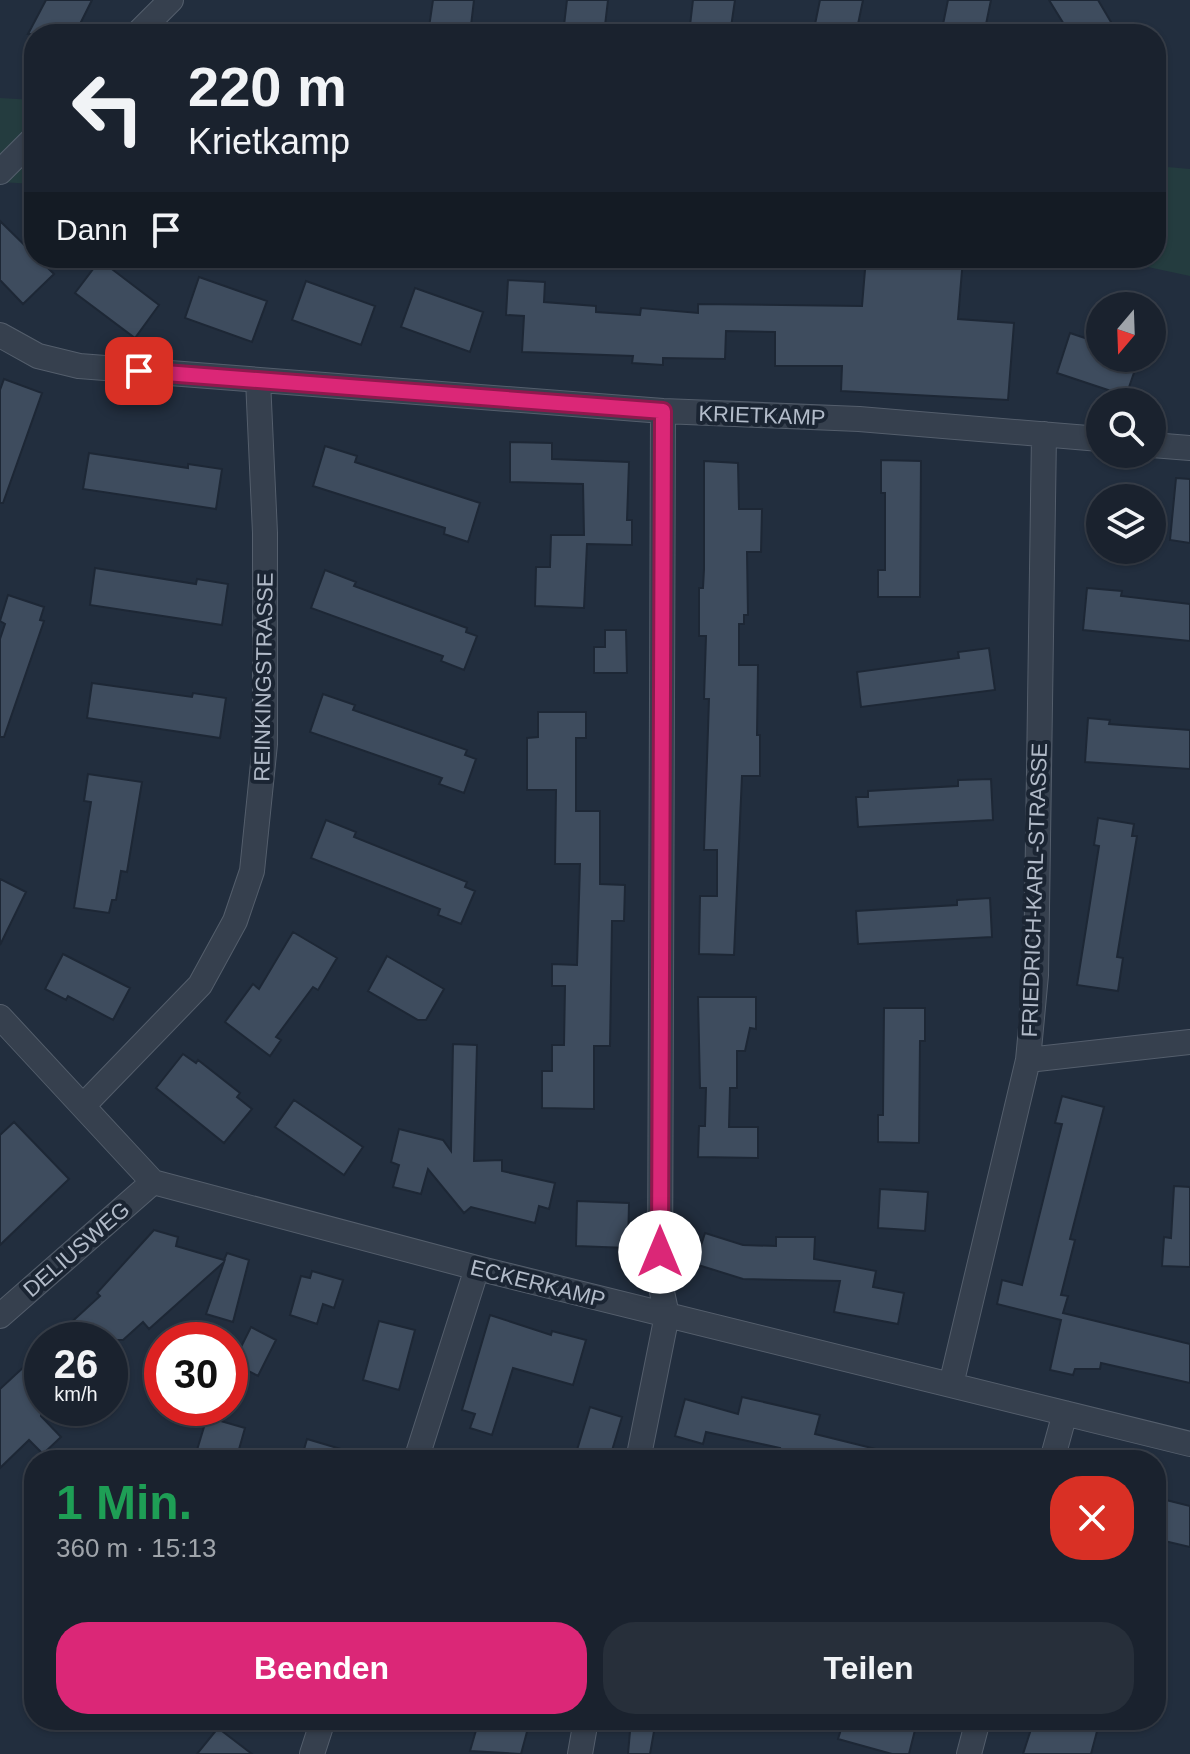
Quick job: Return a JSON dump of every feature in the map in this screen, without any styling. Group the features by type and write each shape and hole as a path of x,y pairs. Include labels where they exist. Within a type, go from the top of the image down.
{"street":[{"path":"147,24 171,0"},
{"path":"0,172 24,148"},
{"name":"KRIETKAMP","path":"0,335 38,356 79,366 663,411 859,419 1086,438"},
{"name":"REINKINGSTRASSE","path":"83,1106 200,985 235,921 252,871 266,730 265,533 258,380"},
{"path":"640,1450 667,1315 660,1283 663,411"},
{"name":"FRIEDRICH-KARL-STRASSE","path":"951,1385 1028,1060 1036,975 1044,434"},
{"path":"1166,446 1190,448"},
{"path":"0,1017 153,1182"},
{"path":"1028,1060 1190,1042"},
{"name":"ECKERKAMP","path":"153,1182 477,1268 1190,1444"},
{"name":"DELIUSWEG","path":"0,1316 153,1182"},
{"path":"419,1450 477,1268"},
{"path":"1055,1450 1065,1413"},
{"path":"312,1754 320,1730"},
{"path":"580,1754 584,1730"},
{"path":"969,1754 975,1730"}],"green space":[{"path":"0,98 24,99 24,183 0,182"},
{"path":"1166,167 1190,169 1190,276 1153,268 1166,268"}],"building":[{"path":"46,0 92,0 80,24 33,24"},
{"path":"433,0 474,0 471,24 429,24"},
{"path":"567,0 608,0 605,24 564,24"},
{"path":"693,0 735,0 731,24 690,24"},
{"path":"820,0 863,0 858,24 815,24"},
{"path":"948,0 991,0 986,24 943,24"},
{"path":"1049,0 1098,0 1112,24 1064,24"},
{"path":"0,221 24,245 24,268 48,268 54,274 23,304 0,280"},
{"path":"94,268 110,268 159,305 135,338 75,293"},
{"path":"865,268 962,268 958,319 1014,323 1008,400 841,391 842,366 775,366 775,332 726,331 725,359 663,358 663,365 632,363 633,356 522,352 524,316 506,315 508,280 545,282 544,302 596,306 596,312 640,315 641,308 698,313 698,304 862,306"},
{"path":"199,277 267,301 252,342 185,318"},
{"path":"306,281 375,306 361,345 292,320"},
{"path":"415,288 483,312 470,352 401,327"},
{"path":"1070,333 1086,338 1086,372 1134,372 1129,388 1102,388 1057,373"},
{"path":"4,379 42,393 3,503 0,503 0,390"},
{"path":"510,442 552,443 552,459 629,462 627,520 632,520 632,545 587,544 584,608 535,606 536,567 550,567 551,535 584,535 583,484 510,482"},
{"path":"325,446 357,456 355,462 480,503 468,542 444,534 445,528 313,486"},
{"path":"89,453 188,468 188,464 222,469 216,509 83,489"},
{"path":"881,460 921,461 920,597 878,597 878,570 885,570 885,493 881,493"},
{"path":"704,461 738,463 739,509 762,509 761,552 747,552 748,615 744,615 744,624 739,624 739,665 758,665 760,776 742,776 734,955 699,954 700,896 717,896 717,850 704,850 709,699 704,699 706,636 699,636 699,588 703,588 704,569"},
{"path":"1176,478 1190,479 1190,543 1170,540"},
{"path":"95,568 196,584 197,579 228,584 222,625 90,605"},
{"path":"325,570 356,582 354,586 467,628 466,632 477,636 464,670 441,661 443,656 311,608"},
{"path":"1087,588 1122,591 1121,596 1190,604 1190,641 1083,630"},
{"path":"8,595 44,607 40,620 44,621 4,737 0,737 0,639 5,624 0,621"},
{"path":"605,630 626,630 627,673 594,673 594,647 605,647"},
{"path":"989,648 995,690 861,707 857,672 959,658 958,652"},
{"path":"92,683 192,697 193,693 226,698 220,738 87,718"},
{"path":"323,694 355,705 353,710 467,750 465,755 476,759 464,793 439,784 442,778 310,732"},
{"path":"538,712 586,712 586,738 576,738 576,811 600,811 600,884 625,885 624,921 612,921 610,1046 594,1046 594,1109 542,1108 542,1071 552,1071 552,1045 564,1045 565,986 552,986 552,964 577,965 580,864 555,864 556,790 527,790 527,738 538,737"},
{"path":"1088,718 1110,720 1109,724 1190,730 1190,769 1085,762"},
{"path":"88,774 142,782 127,872 121,871 116,900 112,900 109,913 74,908 91,802 84,801"},
{"path":"991,779 993,820 858,827 856,797 868,797 868,791 958,786 958,780"},
{"path":"1098,818 1134,824 1132,836 1137,836 1117,957 1123,958 1118,991 1077,985 1099,846 1094,845"},
{"path":"326,820 356,832 354,837 467,882 465,887 475,891 461,924 438,915 440,909 311,858"},
{"path":"0,879 26,892 0,945"},
{"path":"990,898 992,937 858,944 856,911 957,905 957,900"},
{"path":"293,932 337,958 318,990 313,987 276,1037 281,1040 270,1056 225,1022 253,984 259,989"},
{"path":"63,954 130,988 113,1020 68,996 66,1000 45,989"},
{"path":"387,956 444,989 426,1020 418,1020 368,991"},
{"path":"698,997 756,997 756,1029 750,1028 745,1051 737,1051 737,1088 730,1088 729,1127 758,1127 758,1158 698,1157 699,1126 705,1126 706,1088 700,1088"},
{"path":"884,1008 925,1008 925,1041 920,1041 919,1143 878,1142 878,1115 883,1115"},
{"path":"453,1044 477,1045 474,1161 502,1160 502,1171 555,1183 549,1209 539,1206 535,1223 471,1207 464,1213 428,1169 421,1194 393,1187 399,1165 391,1162 399,1129 443,1140 451,1151"},
{"path":"183,1054 196,1063 198,1060 240,1093 237,1097 252,1109 224,1143 156,1088"},
{"path":"1062,1096 1104,1107 1070,1239 1075,1240 1061,1295 1068,1296 1063,1313 1190,1344 1190,1383 1101,1363 1100,1369 1075,1369 1073,1375 1050,1370 1061,1320 997,1304 1002,1280 1022,1285 1062,1124 1055,1123"},
{"path":"294,1100 363,1147 344,1175 275,1127"},
{"path":"14,1122 69,1179 0,1245 0,1135"},
{"path":"1174,1186 1190,1187 1190,1267 1162,1266 1164,1237 1171,1238"},
{"path":"880,1189 928,1192 925,1231 878,1228"},
{"path":"577,1201 629,1203 628,1248 576,1246"},
{"path":"154,1230 178,1237 176,1246 224,1260 227,1253 249,1260 233,1322 206,1314 224,1262 157,1322 143,1322 128,1336 128,1322 72,1322 100,1296 97,1293"},
{"path":"705,1233 743,1245 776,1246 776,1237 815,1237 814,1259 876,1271 873,1287 904,1293 898,1324 834,1312 840,1281 743,1279 695,1264"},
{"path":"312,1271 343,1280 334,1308 323,1304 317,1324 290,1315 301,1276 310,1278"},
{"path":"490,1315 551,1335 552,1331 586,1340 573,1385 513,1368 492,1435 470,1428 475,1414 462,1410"},
{"path":"379,1321 415,1330 399,1390 363,1380"},
{"path":"251,1327 276,1340 258,1376 248,1371 248,1333"},
{"path":"24,1367 24,1426 51,1426 61,1437 47,1450 39,1450 29,1440 0,1468 0,1389"},
{"path":"742,1397 820,1415 815,1434 880,1450 780,1450 706,1432 703,1444 675,1436 685,1399 738,1414"},
{"path":"590,1407 622,1417 612,1450 577,1450"},
{"path":"204,1426 245,1428 239,1450 197,1450"},
{"path":"307,1439 344,1450 304,1450"},
{"path":"1166,1500 1190,1506 1190,1547 1166,1541"},
{"path":"216,1730 221,1730 252,1754 197,1754"},
{"path":"476,1730 527,1730 521,1754 470,1751"},
{"path":"630,1730 654,1730 650,1754 628,1754"},
{"path":"841,1730 915,1730 909,1754 892,1754 838,1739"},
{"path":"1031,1730 1097,1730 1091,1754 1023,1754"}],"route":[{"path":"139,371 663,411 660,1252"}]}
